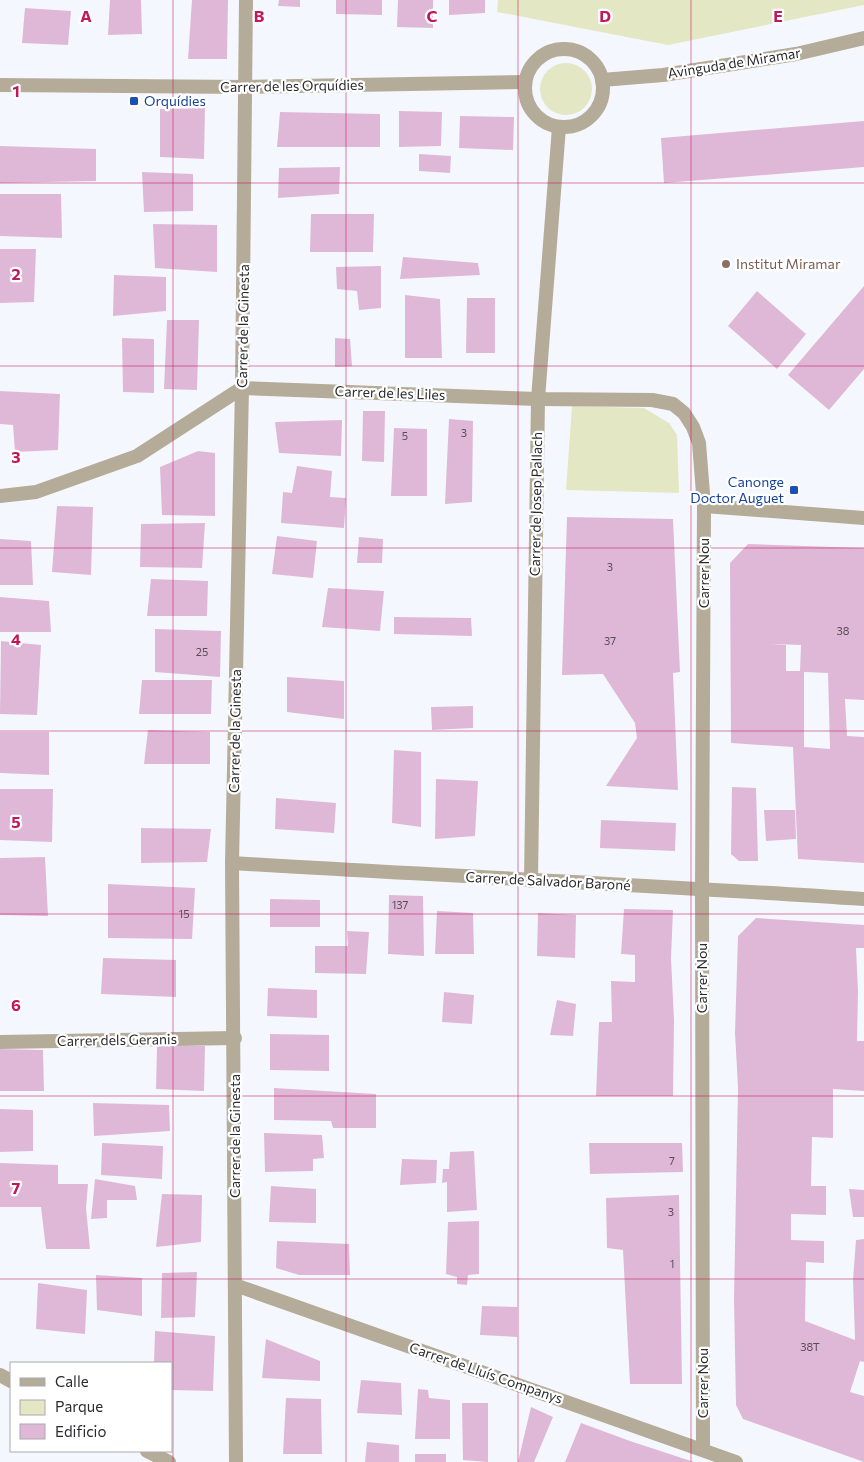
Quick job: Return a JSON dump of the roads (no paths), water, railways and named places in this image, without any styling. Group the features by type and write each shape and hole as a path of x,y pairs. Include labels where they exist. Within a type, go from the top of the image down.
{"street":[{"name":"Carrer de la Ginesta","path":"236,1462 235,1038 232,863 242,388 246,0"},
{"name":"Avinguda de Miramar","path":"602,80 663,76 796,54 864,38"},
{"path":"576,50 588,57 597,68 602,80 602,98 593,114 578,125 560,127 547,124 537,117 529,107 525,94 525,82 529,69 538,59 550,51 576,50"},
{"name":"Carrer de les Orquídies","path":"0,85 245,87 525,82"},
{"name":"Carrer de Josep Pallach","path":"531,881 538,399 560,127"},
{"path":"0,496 36,492 137,456 242,388"},
{"name":"Carrer de les Liles","path":"242,388 538,399 652,400 673,404 684,413 693,427 699,443 704,506"},
{"path":"704,506 864,518"},
{"name":"Carrer Nou","path":"703,1449 702,888 704,506"},
{"name":"Carrer de Salvador Baroné","path":"232,863 864,898"},
{"name":"Carrer dels Geranis","path":"0,1042 235,1038"},
{"name":"Carrer de Lluís Companys","path":"235,1285 736,1462"},
{"path":"149,1452 169,1462"}],"place":[{"name":"Orquídies","path":"134,101"},
{"name":"Institut Miramar","path":"726,264"},
{"name":"Canonge Doctor Auguet","path":"794,490"}]}
